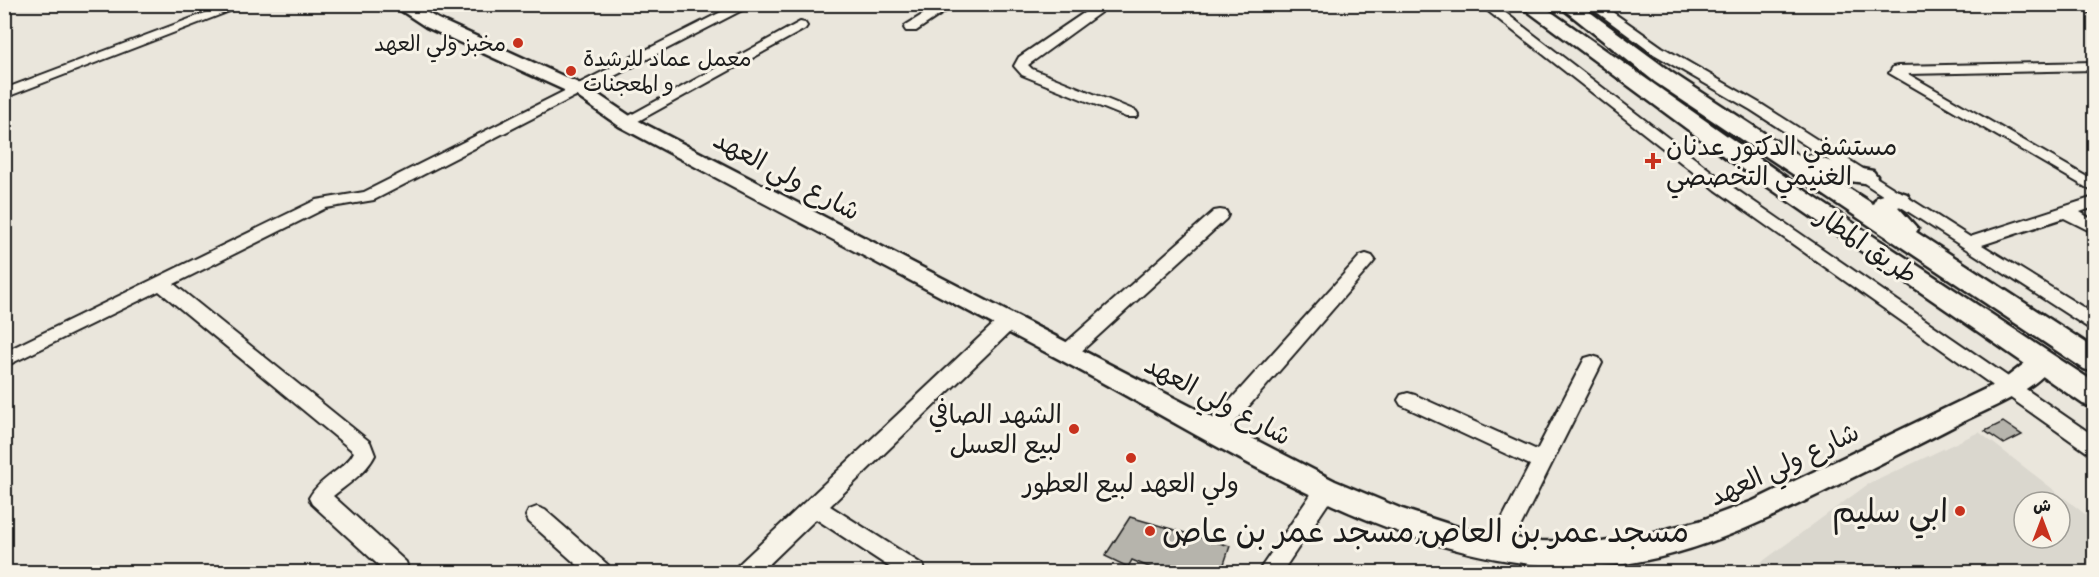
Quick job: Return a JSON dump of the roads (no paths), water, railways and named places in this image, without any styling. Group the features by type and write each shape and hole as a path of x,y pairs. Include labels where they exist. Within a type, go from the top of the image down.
{"highway":[{"name":"طريق المطار","path":"1527,4 1655,99 1815,210 2094,396"},
{"name":"طريق المطار","path":"1566,4 1695,98 2094,362"},
{"path":"1695,98 1817,165 1836,172 1865,176"},
{"path":"1898,199 1886,202 1887,213 1947,265"}],"main road":[{"name":"شارع ولي العهد","path":"399,4 432,23 580,91 626,122 1007,323 1068,352 1326,490 1452,538 1546,555 1602,554 1650,546 1722,526 1791,496 2010,387 2043,362"}],"street":[{"path":"4,94 242,4"},
{"path":"4,360 322,204 368,196 580,91 748,4"},
{"path":"911,28 950,4"},
{"path":"1106,4 1024,60 1021,66 1027,72 1131,114"},
{"path":"1485,4 1722,187 2094,446"},
{"path":"1592,4 1657,50 1756,107 1968,244 2094,322"},
{"path":"2088,4 2094,9"},
{"path":"626,122 800,26"},
{"path":"2094,66 1898,70 1896,73 2094,187"},
{"path":"1968,244 2094,202"},
{"path":"2065,211 2094,228"},
{"path":"1068,352 1220,215"},
{"path":"1215,430 1366,260"},
{"path":"161,283 363,448 365,455 357,465 323,492 320,498 398,569 398,573"},
{"path":"746,573 1007,323"},
{"path":"1498,546 1592,363"},
{"path":"1408,400 1542,461"},
{"path":"1269,573 1326,490"},
{"path":"816,508 915,573"},
{"path":"537,516 590,570"},
{"path":"1546,555 1567,573"}],"place":[{"name":"مخبز ولي العهد","path":"518,43"},
{"name":"معمل عماد للرشدة و المعجنات","path":"571,71"},
{"name":"مستشفي الدكتور عدنان الغنيمي التخصصي","path":"1653,161"},
{"name":"الشهد الصافي لبيع العسل","path":"1074,429"},
{"name":"ولي العهد لبيع العطور","path":"1131,458"},
{"name":"ابي سليم","path":"1960,511"},
{"name":"مسجد عمر بن العاص;مسجد عمر بن عاص","path":"1150,531"}]}
